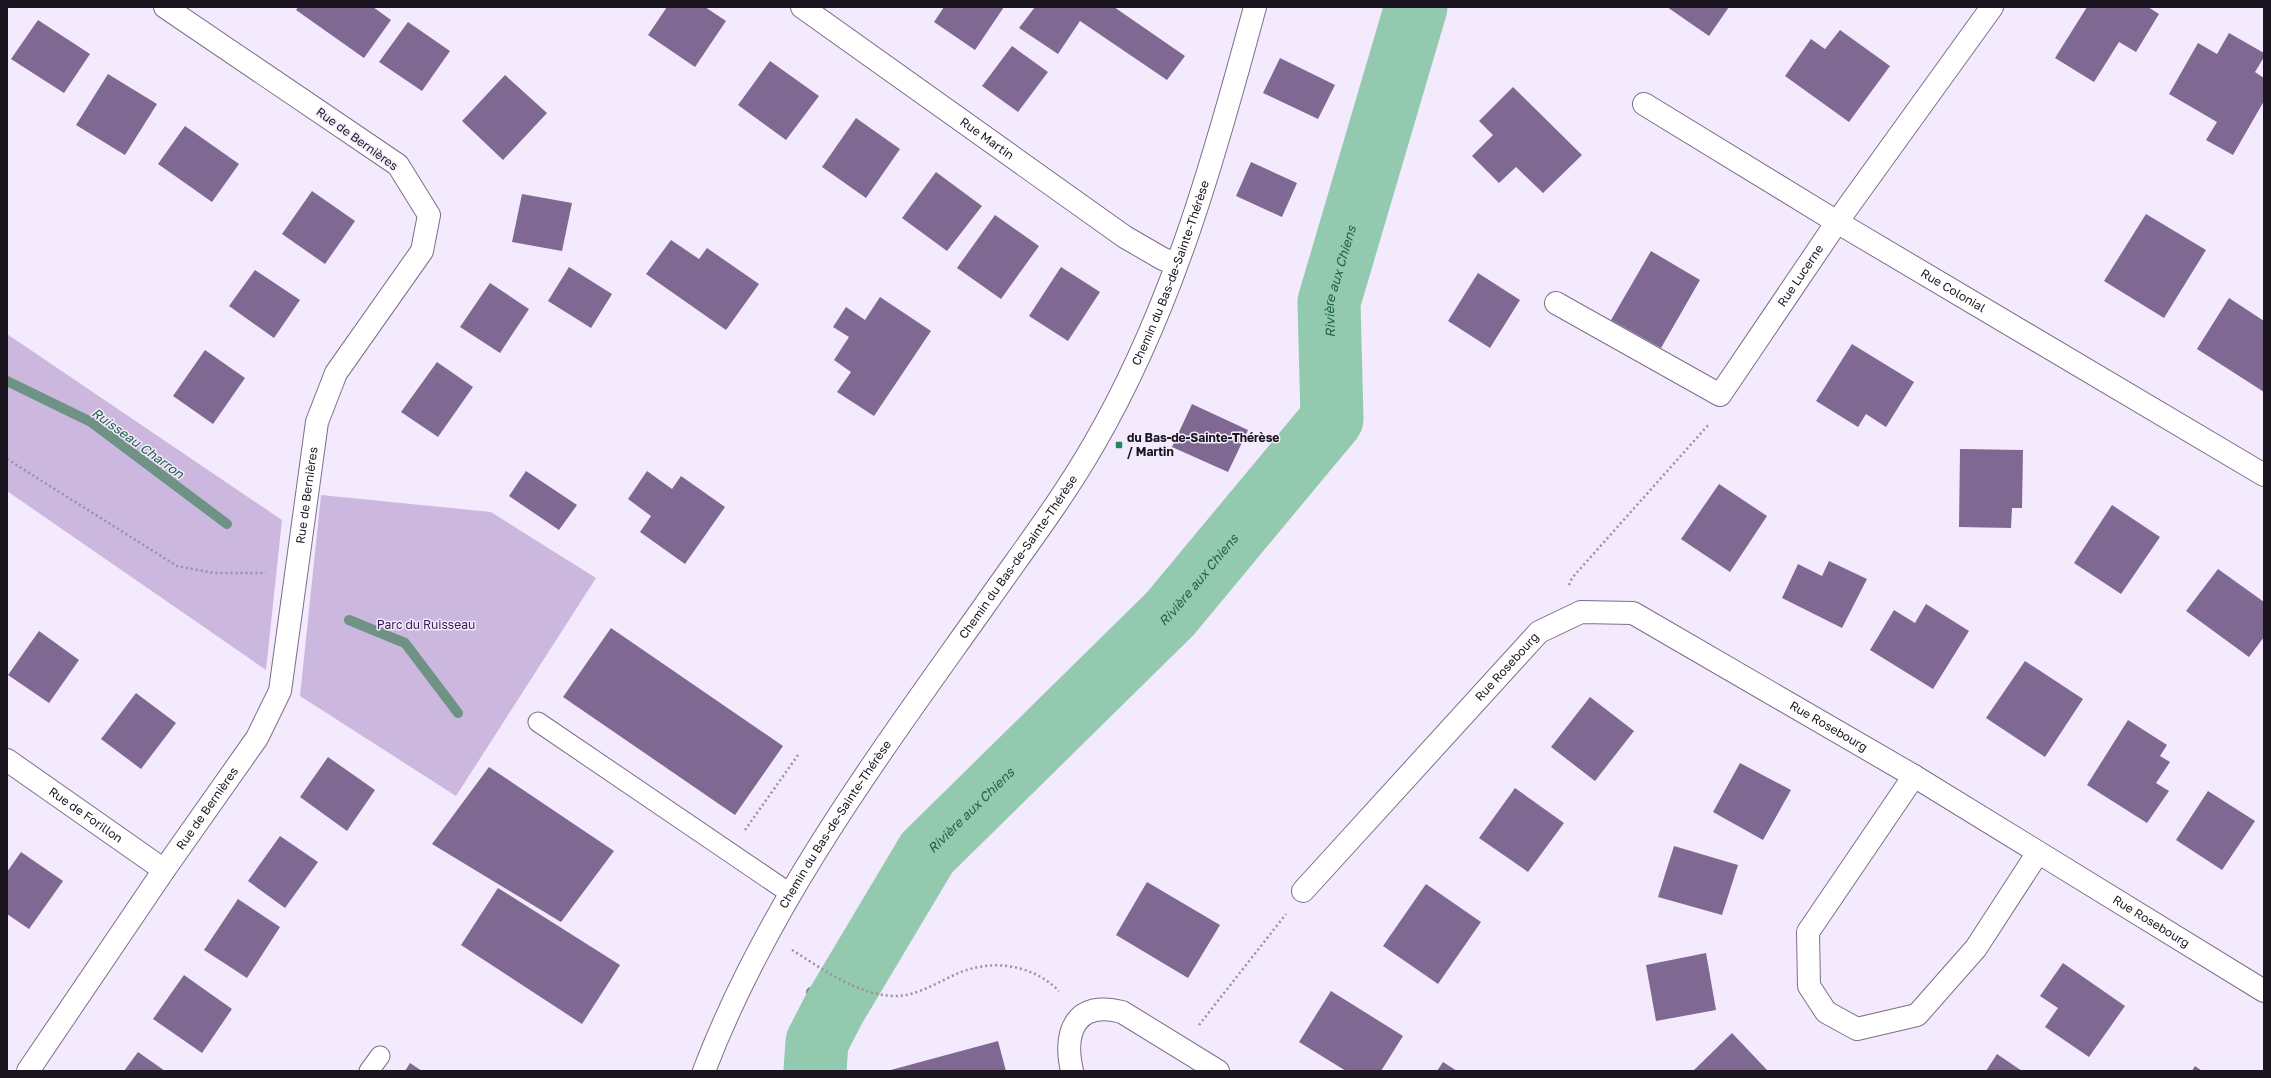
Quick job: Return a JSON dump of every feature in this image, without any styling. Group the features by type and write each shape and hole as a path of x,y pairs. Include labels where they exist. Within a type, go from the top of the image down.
{"street":[{"name":"Rue de Bernières","path":"28,1071 164,870 257,738 280,691 317,422 336,373 422,251 429,215 398,165 165,7"},
{"name":"Rue Martin","path":"802,7 1125,237 1163,259 1176,264"},
{"name":"Chemin du Bas-de-Sainte-Thérèse","path":"704,1071 737,992 767,934 864,780 927,687 1059,501 1090,452 1138,360 1176,264 1231,96 1256,7"},
{"name":"Rue Lucerne","path":"1556,303 1720,395 1837,222 1992,7"},
{"name":"Rue Colonial","path":"1644,104 1837,222 2264,475"},
{"name":"Rue Rosebourg","path":"1303,891 1539,632 1580,612 1633,612 1914,776 2037,854 2264,991"},
{"name":"Rue de Forillon","path":"7,760 164,870"},
{"path":"1914,776 1808,932 1809,986 1826,1012 1857,1029 1917,1015 1976,948 2037,854"},
{"path":"1072,1071 1069,1055 1069,1038 1073,1026 1081,1017 1092,1010 1108,1008 1122,1012 1218,1071"}],"lane":[{"path":"538,722 792,894"},
{"path":"369,1071 380,1056"}],"path":[{"path":"1566,591 1572,578 1714,418"},
{"path":"7,459 177,566 214,573 269,574"},
{"path":"742,835 798,754"},
{"path":"1198,1027 1289,910"},
{"path":"788,948 857,988 872,994 895,996 913,994 962,972 982,967 1003,965 1019,967 1031,971 1059,991"}],"green space":[{"path":"7,334 282,520 266,670 7,491"},
{"name":"Parc du Ruisseau","path":"321,495 491,512 596,578 456,796 300,696"}],"building":[{"path":"298,7 373,7 391,20 364,58 296,10"},
{"path":"667,7 705,7 726,21 695,67 648,35"},
{"path":"944,7 1004,7 975,50 934,22"},
{"path":"1035,7 1114,7 1185,56 1167,80 1080,21 1058,54 1019,28"},
{"path":"1667,7 1729,7 1709,36"},
{"path":"2087,7 2148,7 2159,14 2136,52 2119,42 2094,82 2055,58"},
{"path":"38,20 90,54 64,93 11,59"},
{"path":"408,22 450,51 422,91 379,62"},
{"path":"1840,30 1890,66 1849,122 1785,76 1811,39 1825,49"},
{"path":"2229,33 2264,53 2264,57 2255,72 2264,78 2264,101 2233,155 2206,140 2217,122 2169,94 2198,43 2217,54"},
{"path":"1012,46 1048,72 1018,112 982,86"},
{"path":"1280,58 1335,85 1318,119 1263,93"},
{"path":"770,61 819,96 786,140 738,105"},
{"path":"108,74 157,104 125,155 76,125"},
{"path":"505,75 547,113 503,160 462,121"},
{"path":"1513,87 1582,155 1543,193 1516,167 1499,183 1472,156 1493,135 1479,121"},
{"path":"856,118 900,149 866,198 822,167"},
{"path":"185,126 239,164 212,202 158,164"},
{"path":"1251,162 1297,183 1282,217 1236,196"},
{"path":"936,172 982,206 947,251 902,218"},
{"path":"312,191 355,221 325,264 282,234"},
{"path":"522,194 572,203 562,251 512,242"},
{"path":"2146,214 2206,250 2164,318 2104,281"},
{"path":"995,215 1039,246 1001,299 957,268"},
{"path":"671,240 699,259 707,248 759,284 726,330 646,274"},
{"path":"1651,251 1700,280 1661,348 1611,320"},
{"path":"569,267 612,294 591,328 548,301"},
{"path":"1061,267 1100,292 1068,341 1029,316"},
{"path":"255,270 300,300 274,338 229,306"},
{"path":"1478,273 1520,300 1490,348 1448,321"},
{"path":"490,283 529,309 500,353 460,327"},
{"path":"880,297 931,331 874,416 837,392 851,372 834,360 849,337 833,327 846,307 865,320"},
{"path":"2229,298 2264,321 2264,392 2197,349"},
{"path":"1852,344 1914,382 1886,427 1866,414 1858,427 1816,401"},
{"path":"205,350 245,378 213,424 173,396"},
{"path":"437,362 473,387 438,437 401,412"},
{"path":"1192,404 1248,430 1228,472 1172,447"},
{"path":"1960,449 2023,450 2022,508 2012,508 2011,528 1959,527"},
{"path":"526,471 577,505 559,530 509,496"},
{"path":"647,471 672,489 681,476 725,507 685,564 640,532 651,516 628,499"},
{"path":"1719,484 1767,516 1730,572 1681,539"},
{"path":"2112,505 2160,537 2121,594 2074,563"},
{"path":"1829,561 1867,579 1842,628 1782,598 1798,564 1822,576"},
{"path":"2218,569 2264,602 2264,637 2249,657 2186,611"},
{"path":"1926,604 1969,631 1933,689 1870,650 1894,610 1915,623"},
{"path":"611,628 783,746 735,815 563,697"},
{"path":"39,631 79,660 49,703 8,675"},
{"path":"2025,661 2083,699 2045,757 1986,718"},
{"path":"136,693 176,723 141,769 101,739"},
{"path":"1590,697 1634,731 1595,781 1551,747"},
{"path":"2128,720 2167,745 2160,756 2170,762 2156,783 2169,791 2147,823 2087,785"},
{"path":"328,757 375,790 347,831 300,797"},
{"path":"1740,763 1791,790 1763,840 1713,812"},
{"path":"489,767 614,851 561,922 432,844"},
{"path":"1515,788 1564,823 1528,872 1479,838"},
{"path":"2208,791 2255,821 2222,870 2176,840"},
{"path":"280,836 318,862 285,908 248,881"},
{"path":"1674,846 1738,865 1722,915 1658,897"},
{"path":"21,852 63,881 29,929 7,914 7,872"},
{"path":"1147,882 1220,925 1188,978 1116,935"},
{"path":"1426,884 1481,922 1438,984 1383,946"},
{"path":"498,888 620,965 582,1024 461,945"},
{"path":"238,899 280,927 247,978 204,950"},
{"path":"1706,953 1716,1010 1656,1021 1646,965"},
{"path":"2063,963 2125,1006 2089,1057 2045,1027 2058,1008 2040,996"},
{"path":"184,975 232,1009 202,1053 153,1019"},
{"path":"1331,991 1403,1036 1381,1071 1346,1071 1299,1042"},
{"path":"1732,1033 1768,1071 1693,1071"},
{"path":"998,1041 1006,1071 887,1071"},
{"path":"138,1052 165,1071 124,1071"},
{"path":"1997,1054 2022,1071 1986,1071"},
{"path":"1443,1062 1457,1071 1437,1071"},
{"path":"410,1063 422,1071 405,1071"},
{"path":"2195,1066 2202,1071 2192,1071"}],"waterway":[{"name":"Rivière aux Chiens","path":"815,1071 817,1042 834,1009 927,853 1170,614 1332,419 1329,302 1416,7"},
{"name":"Ruisseau Charron","path":"7,381 91,422 227,524"},
{"name":"Ruisseau Charron","path":"349,620 405,643 458,713"},
{"name":"Ruisseau Charron","path":"811,992 834,1009"}],"place":[{"name":"du Bas-de-Sainte-Thérèse / Martin","path":"1119,445"}]}
